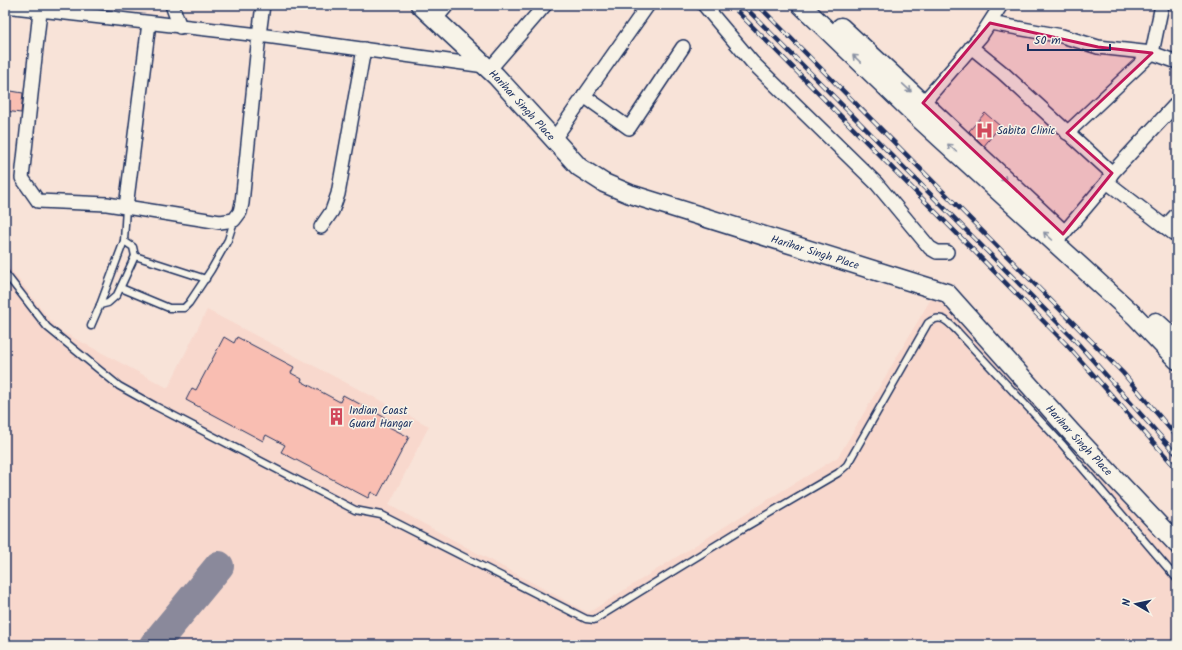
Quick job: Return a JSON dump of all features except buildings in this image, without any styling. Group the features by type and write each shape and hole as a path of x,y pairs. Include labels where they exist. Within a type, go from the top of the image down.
{"street":[{"path":"172,5 180,27"},
{"path":"40,11 22,178 38,201 107,204 220,222 234,220 240,212 242,203 263,5"},
{"name":"Harihar Singh Place","path":"420,5 439,11 487,68 579,167 604,183 630,194 947,293 1072,433 1177,544"},
{"path":"5,6 259,35 487,68 545,5"},
{"path":"554,139 648,5"},
{"path":"704,5 752,62 877,184 930,248 937,252 947,252"},
{"path":"800,5 912,113 1135,316 1177,360"},
{"path":"816,5 924,103 1177,341"},
{"path":"924,103 981,36 1001,5"},
{"path":"1067,133 1152,53 1162,5"},
{"path":"126,207 149,23"},
{"path":"990,23 1062,36 1098,47 1152,53 1177,62"},
{"path":"584,96 629,128 683,47"},
{"path":"971,47 1003,73 1067,133 1110,178 1177,236"},
{"path":"321,227 332,212 338,194 364,49"},
{"path":"1063,234 1110,178 1177,103"},
{"path":"1165,226 1177,214"}],"lane":[{"path":"91,326 124,241 126,207"},
{"path":"121,288 169,308 184,308 206,279 228,240 234,220"},
{"path":"100,305 112,301 117,295 135,256 133,247 124,241"},
{"path":"135,256 206,279"},
{"path":"5,273 47,327 119,386 355,510 381,515 586,619 594,620 742,529 838,473 847,465 928,323 933,319 948,321 1062,444 1177,579"}],"highlighted area":[{"path":"990,23 1098,47 1152,53 1067,133 1112,173 1063,234 923,103"}],"shaded area":[{"path":"5,262 57,329 168,388 207,310 429,426 389,505 588,613 838,457 935,292 1177,558 1177,645 5,645"}],"taxiway":[{"path":"154,645 219,566"}],"railway":[{"path":"731,5 1066,344 1177,469"},
{"path":"743,5 1073,338 1177,455"},
{"path":"758,5 1123,373 1177,437"}],"place":[{"name":"Sabita Clinic","path":"984,130"},
{"name":"Indian Coast Guard Hangar","path":"336,416"}]}
